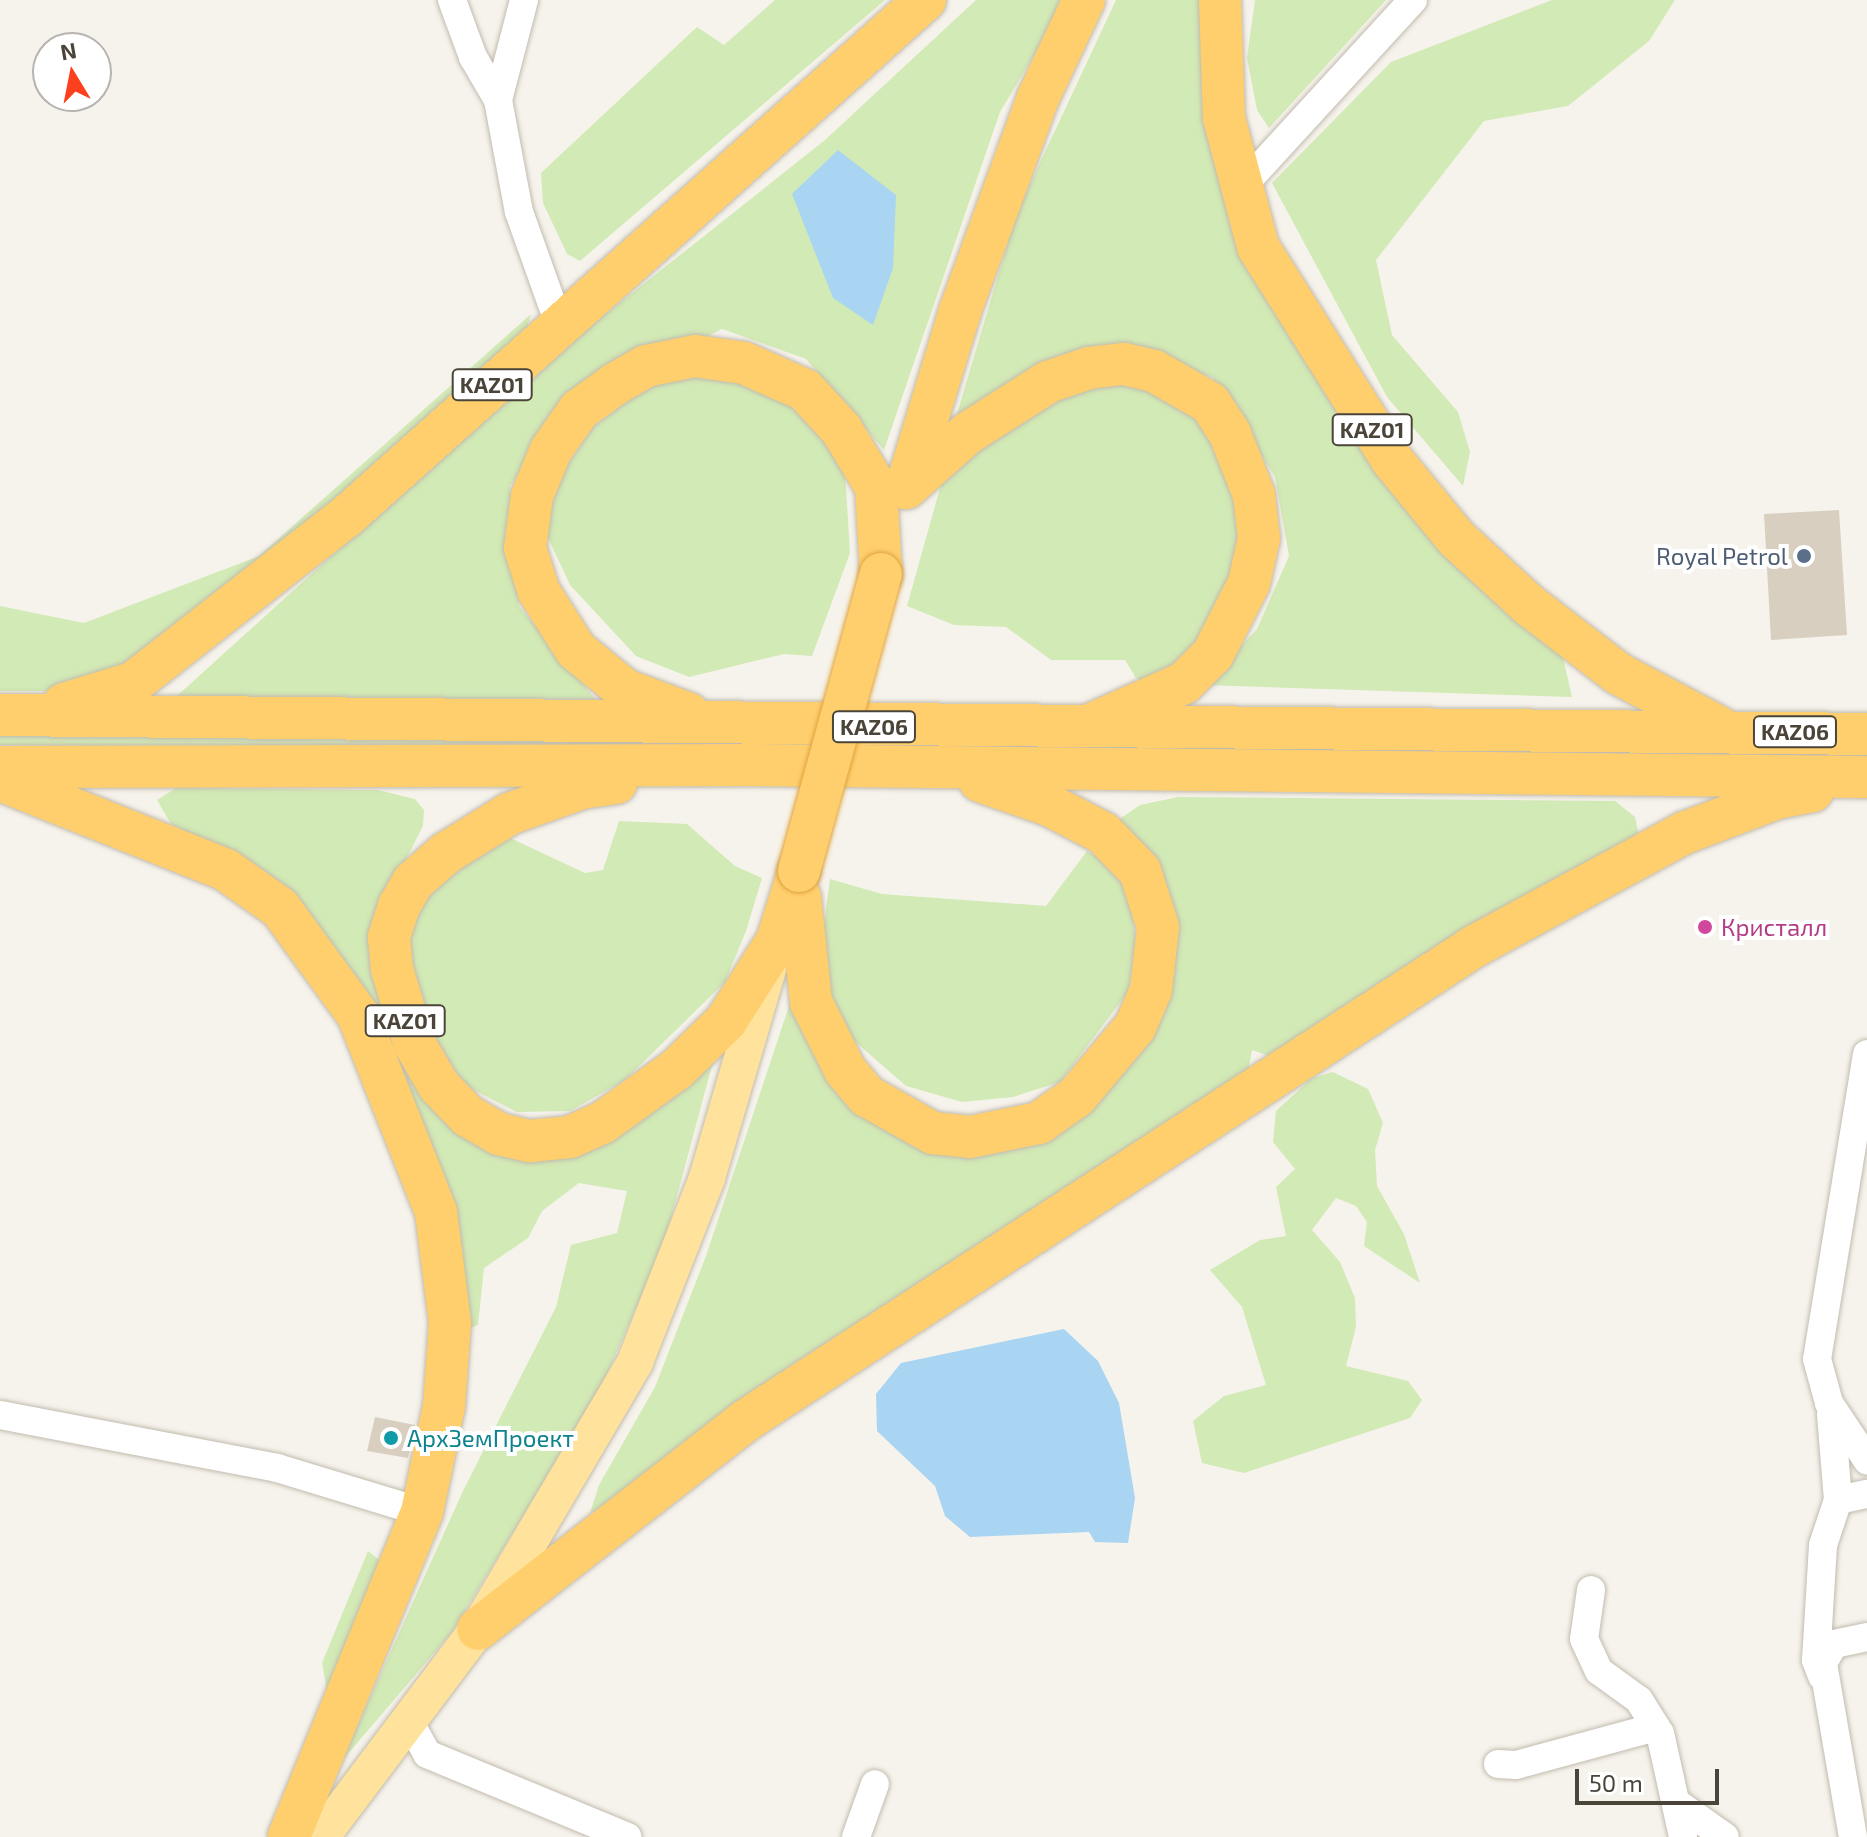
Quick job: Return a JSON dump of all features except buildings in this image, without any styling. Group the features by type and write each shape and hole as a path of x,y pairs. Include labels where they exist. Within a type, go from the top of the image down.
{"highway":[{"name":"KАZ01","path":"13,716 133,683 158,666 347,516 925,0"},
{"name":"KАZ01","path":"755,745 582,788 509,814 446,853 413,882 389,937 392,969 414,1043 439,1086 468,1116 499,1134 530,1141 570,1137 602,1123 677,1069 726,1021 777,941 881,574 960,311 1038,98 1084,0"},
{"name":"KАZ01","path":"1220,0 1216,34 1224,118 1238,191 1258,247 1392,460 1457,539 1499,581 1619,674 1723,730"},
{"path":"755,745 625,690 576,650 539,592 525,548 532,496 551,450 579,410 646,366 695,356 782,375 805,390 864,462 876,487 881,574"},
{"path":"906,488 968,433 1048,382 1089,368 1124,364 1154,371 1210,403 1230,434 1254,495 1259,538 1249,583 1213,654 1184,683 1080,729"},
{"name":"KАZ06","path":"13,716 755,745 916,768 1867,780"},
{"name":"KАZ06","path":"0,767 755,745 1080,729 1723,730 1867,734"},
{"path":"799,871 811,1002 845,1070 867,1096 933,1133 970,1137 1039,1123 1076,1097 1135,1027 1151,990 1158,927 1140,871 1103,833 1049,805 1001,786 916,768"},
{"path":"0,780 226,870 280,908 358,1015 411,1141 439,1240 450,1323 444,1406 422,1512 289,1837"},
{"path":"478,1629 745,1421 1475,946 1684,833 1777,798 1867,780"}],"main road":[{"path":"321,1837 478,1629 635,1362 707,1178 777,941"}],"street":[{"path":"452,0 473,57 498,100 519,212 559,324"},
{"path":"498,100 524,0"},
{"path":"1238,191 1413,0"},
{"path":"1853,1837 1822,1676 1826,1651 1845,1638 1823,1545 1838,1500 1829,1403 1817,1359 1867,1054"},
{"path":"1829,1403 1867,1460"},
{"path":"0,1415 277,1468 369,1491 422,1512"},
{"path":"1838,1500 1867,1494"},
{"path":"1591,1590 1584,1639 1599,1671 1639,1700 1656,1727 1678,1804 1683,1837"},
{"path":"410,1723 427,1754 627,1837"},
{"path":"1498,1764 1516,1765 1656,1727"},
{"path":"856,1837 875,1784"},
{"path":"1678,1804 1725,1837"}],"green space":[{"path":"775,0 885,0 580,261 567,254 543,203 541,173 697,27 724,45"},
{"path":"976,0 1067,0 1000,112 884,450 806,359 722,329 564,408 510,486 519,606 601,706 177,696 544,363 825,140"},
{"path":"1116,0 1205,0 1242,232 1561,649 1572,697 1205,685 1257,629 1289,556 1275,477 1212,377 1123,349 951,434 1017,212"},
{"path":"1255,0 1386,0 1269,128 1257,110 1247,58"},
{"path":"1552,0 1675,0 1649,41 1568,106 1484,121 1376,260 1392,335 1458,412 1470,452 1463,486 1387,397 1272,183 1391,62"},
{"path":"531,314 522,347 135,668 58,691 0,691 0,606 84,623 259,556"},
{"path":"733,372 793,405 844,455 850,553 812,656 784,654 689,677 636,656 570,585 544,529 548,495 592,428 650,384"},
{"path":"1154,381 1218,437 1243,494 1241,576 1198,648 1154,688 1136,678 1125,660 1051,660 1006,627 954,625 907,606 942,481 985,431 1083,385"},
{"path":"0,730 1867,744 1867,758 0,745"},
{"path":"176,788 378,790 415,799 424,810 423,826 381,909 378,963 507,1149 716,1051 664,1244 600,1390 452,1632 341,1762 463,1491 556,1307 571,1245 617,1233 627,1191 579,1183 542,1211 528,1238 484,1268 478,1325 465,1330 459,1250 418,1110 352,970 267,872 171,824 157,800"},
{"path":"1178,797 1615,801 1635,817 1639,836 1278,1059 1252,1050 1246,1083 788,1367 644,1489 590,1513 599,1485 655,1387 706,1256 792,997 848,1101 990,1145 1155,1012 1118,820 1140,805"},
{"path":"619,821 687,824 735,866 762,878 746,931 725,982 625,1080 570,1111 517,1112 466,1086 418,1017 408,939 431,887 504,835 585,873 603,870"},
{"path":"1087,851 1114,866 1131,903 1136,943 1128,992 1060,1082 1013,1097 962,1102 906,1086 835,1024 821,947 830,879 882,894 1046,906"},
{"path":"1333,1072 1368,1089 1383,1123 1375,1150 1377,1186 1404,1234 1420,1283 1364,1246 1367,1222 1356,1206 1336,1198 1312,1230 1340,1262 1355,1298 1356,1327 1346,1366 1408,1381 1422,1400 1410,1418 1244,1473 1202,1463 1193,1421 1224,1396 1266,1385 1242,1307 1210,1270 1260,1240 1286,1236 1276,1187 1295,1169 1273,1142 1276,1111 1312,1078"},
{"path":"368,1551 383,1563 327,1691 322,1663"}],"water":[{"path":"838,150 896,195 893,268 873,325 833,298 792,194"},
{"path":"1064,1329 1098,1361 1119,1403 1135,1498 1128,1543 1095,1542 1089,1532 970,1537 945,1516 935,1486 877,1431 876,1394 901,1363"}],"place":[{"name":"Royal Petrol","path":"1804,556"},
{"name":"Кристалл","path":"1705,927"},
{"name":"АрхЗемПроект","path":"391,1438"}]}
